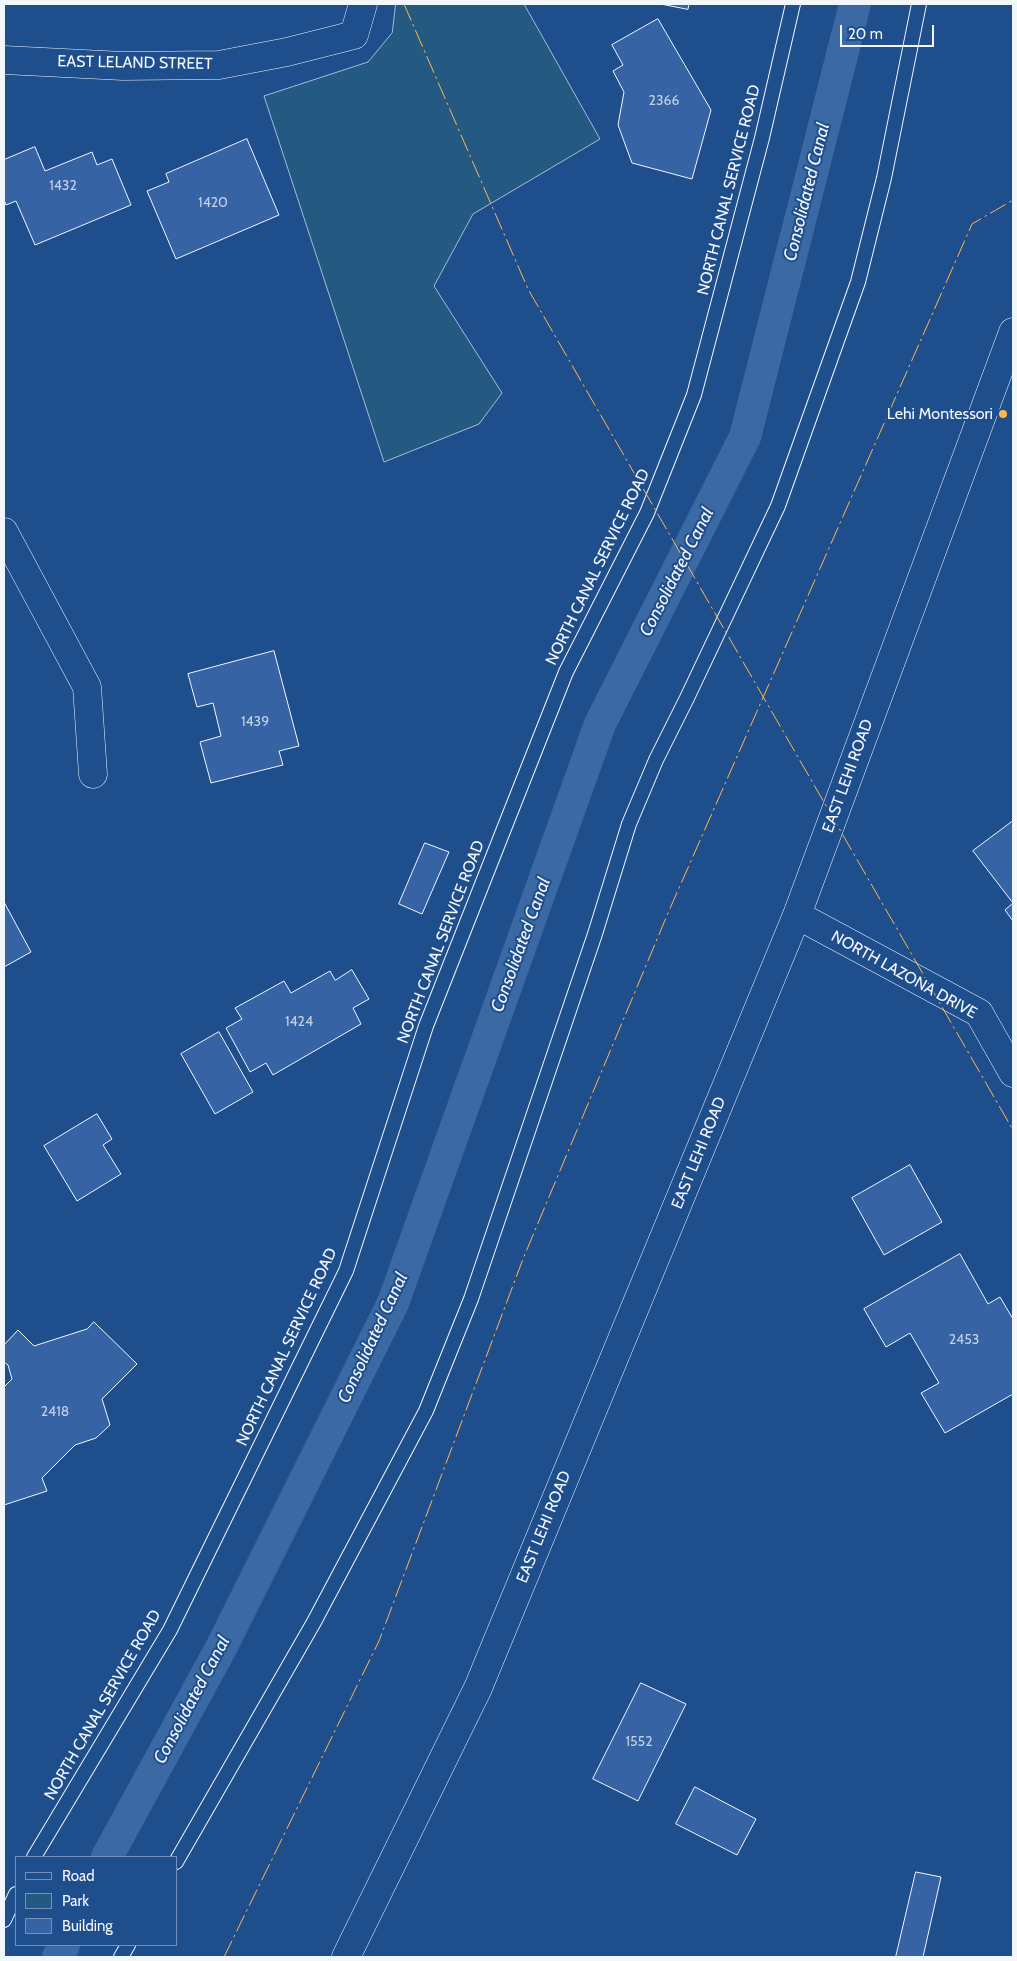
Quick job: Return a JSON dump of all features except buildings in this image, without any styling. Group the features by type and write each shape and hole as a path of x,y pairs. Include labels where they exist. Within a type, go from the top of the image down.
{"street":[{"name":"EAST LELAND STREET","path":"4,60 123,66 219,65 287,52 354,35 363,4"},
{"name":"EAST LEHI ROAD","path":"346,1957 478,1688 797,915 1006,375 1013,332"},
{"path":"4,532 86,687 93,774"},
{"name":"NORTH LAZONA DRIVE","path":"797,915 979,1013 1013,1074"}],"lane":[{"name":"NORTH CANAL SERVICE ROAD","path":"35,1856 170,1630 346,1271 426,1026 566,672 647,513 694,395 762,138 793,4"},
{"path":"178,1859 314,1622 426,1411 471,1299 594,934 629,824 656,760 778,506 858,282 884,178 919,4"},
{"path":"4,1920 15,1896"},
{"path":"121,1957 127,1946"}],"green space":[{"path":"396,4 524,4 600,139 473,214 434,286 502,393 479,424 384,462 264,96 368,62 392,33"}],"waterway":[{"name":"Consolidated Canal","path":"108,1856 221,1648 393,1303 600,724 745,437 855,4"},
{"name":"Consolidated Canal","path":"58,1957 64,1946"}],"power":[{"path":"404,4 528,289 1013,1130"},
{"path":"224,1957 379,1641 523,1259 668,913 972,224 1013,200"}],"place":[{"name":"Lehi Montessori","path":"1003,414"}]}
